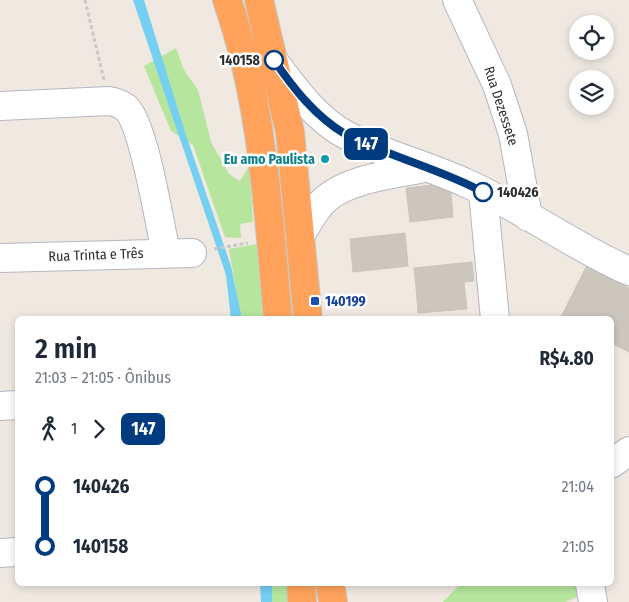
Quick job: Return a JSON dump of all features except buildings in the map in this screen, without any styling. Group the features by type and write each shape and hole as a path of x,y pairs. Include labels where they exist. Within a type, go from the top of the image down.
{"highway":[{"path":"227,0 245,63 264,153 278,316"},
{"path":"259,0 290,132 308,316"},
{"path":"300,586 302,602"},
{"path":"330,586 333,602"}],"street":[{"name":"Rua Dezessete","path":"457,0 498,85 513,134 528,217"},
{"path":"274,60 296,91 319,114 345,135 423,168 466,183 629,271"},
{"path":"0,106 109,101 118,103 127,109 134,120 189,252"},
{"path":"300,236 314,212 328,198 347,186 423,168"},
{"path":"483,192 495,316"},
{"name":"Rua Trinta e Três","path":"0,258 189,252"},
{"path":"0,406 15,405"},
{"path":"0,553 15,552"},
{"path":"590,586 593,602"}],"path":[{"path":"85,0 109,101"},
{"path":"189,252 243,244"}],"green space":[{"path":"176,48 184,70 198,90 211,142 229,174 240,181 249,166 253,222 240,224 241,238 225,237 193,145 171,131 144,66"},
{"path":"263,243 270,316 240,316 229,249"},
{"path":"270,586 294,586 296,602 271,602"},
{"path":"458,586 583,586 585,593 566,602 443,602"}],"water":[{"path":"133,0 144,0 185,132 231,266 241,316 231,316 226,275"},
{"path":"260,586 272,586 272,602 261,602"}],"bus line":[{"name":"147","path":"274,60 296,91 319,114 345,135 423,168 466,183 483,192"}],"place":[{"name":"140158","path":"274,60"},
{"name":"Eu amo Paulista","path":"325,159"},
{"name":"140426","path":"483,192"},
{"name":"140199","path":"315,301"}]}
